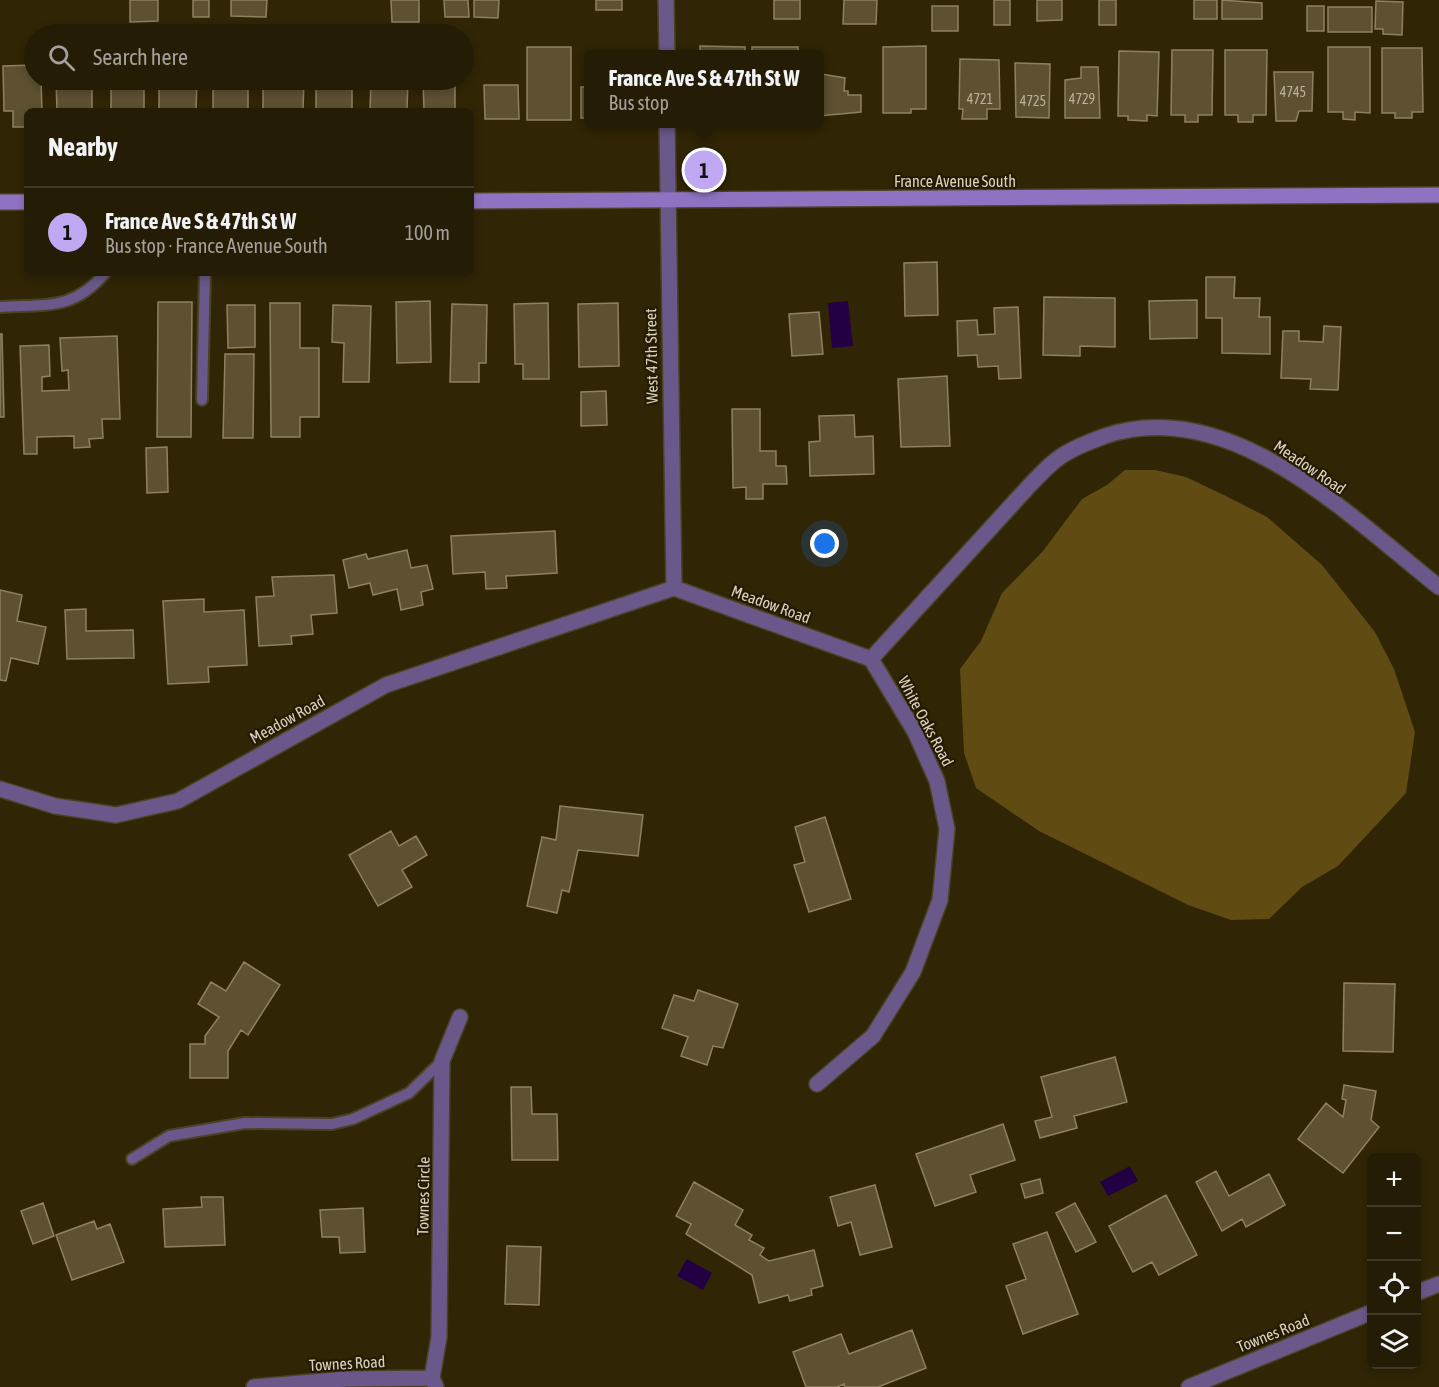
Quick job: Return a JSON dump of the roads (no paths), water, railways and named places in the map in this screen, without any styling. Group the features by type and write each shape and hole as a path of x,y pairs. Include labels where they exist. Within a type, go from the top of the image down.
{"main road":[{"name":"France Avenue South","path":"474,201 1439,195"},
{"path":"0,202 24,202"}],"street":[{"path":"666,0 667,50"},
{"name":"West 47th Street","path":"667,128 674,588"},
{"name":"Meadow Road","path":"0,789 55,806 116,815 178,801 386,685 674,588 871,659 1030,485 1057,459 1090,442 1125,430 1181,428 1236,443 1288,470 1439,586"},
{"name":"White Oaks Road","path":"817,1084 873,1036 913,972 940,900 947,829 937,781 915,732 871,659"},
{"name":"Townes Circle","path":"434,1383 439,1337 442,1061 460,1017"},
{"path":"1421,1291 1439,1284"},
{"name":"Townes Road","path":"1189,1387 1214,1382 1367,1314"},
{"name":"Townes Road","path":"254,1387 346,1379 434,1383"}],"lane":[{"path":"0,307 65,303 92,289 103,276"},
{"path":"202,400 205,276"},
{"path":"132,1159 170,1136 245,1124 332,1124 354,1119 409,1093 442,1061"}],"place":[{"name":"France Ave S & 47th St W","path":"704,170"}]}
